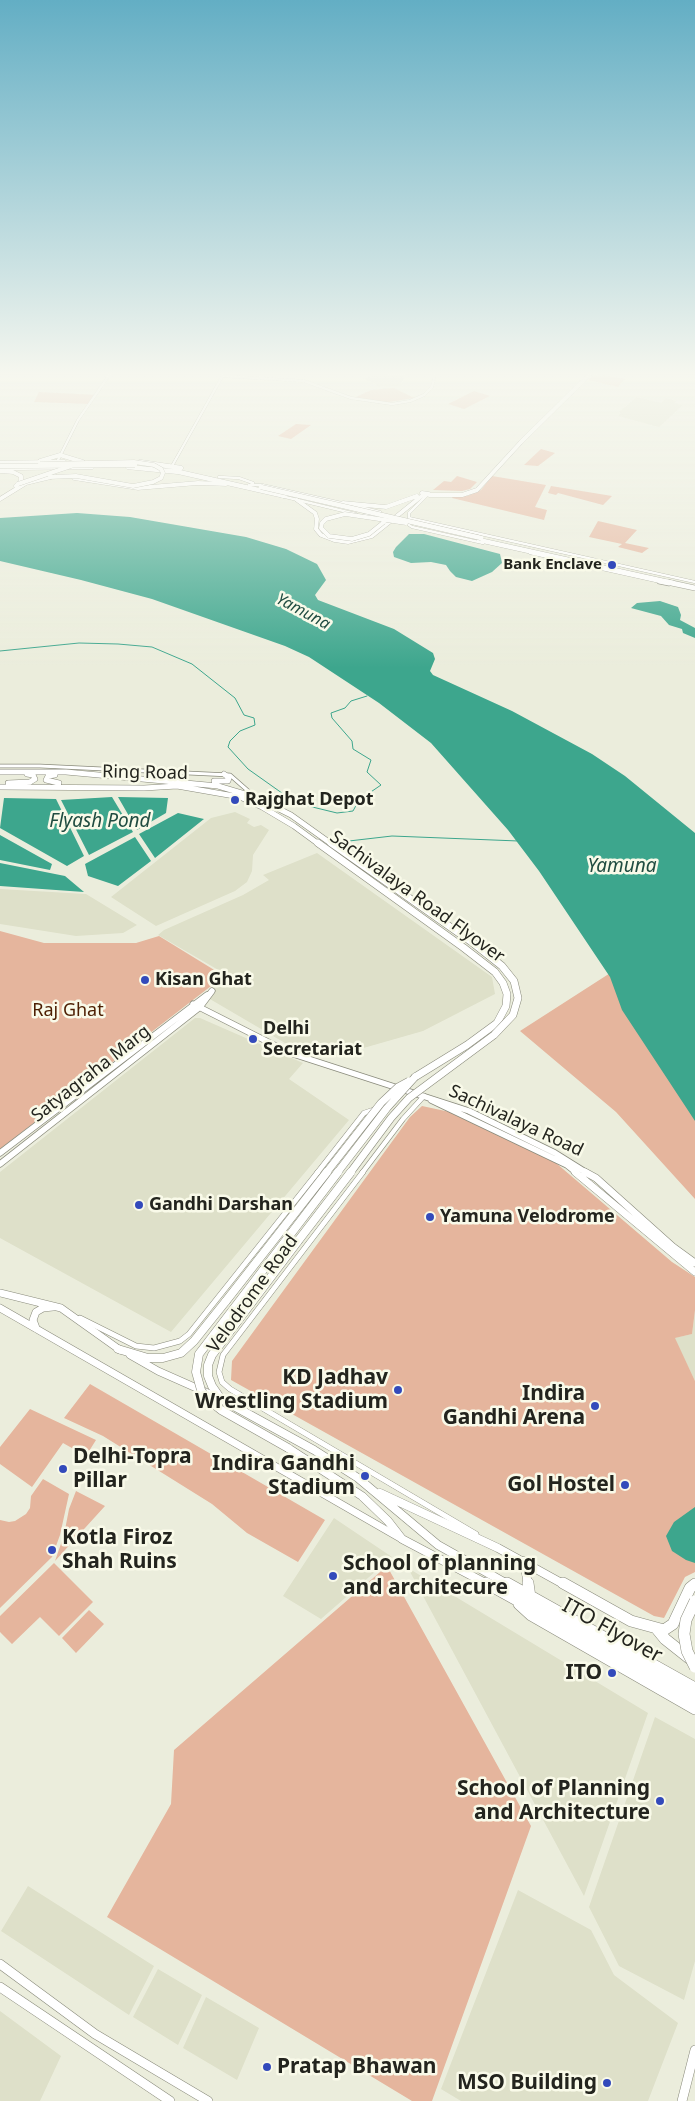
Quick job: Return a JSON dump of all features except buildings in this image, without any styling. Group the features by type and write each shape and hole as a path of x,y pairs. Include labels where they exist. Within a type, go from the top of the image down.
{"highway":[{"path":"175,472 695,586"},
{"path":"195,472 506,544"},
{"name":"Ring Road","path":"0,773 66,772 117,776 218,786 255,797"},
{"path":"0,773 30,774 35,778 28,782 0,783"},
{"path":"117,776 105,778 53,774 46,779 51,782 177,786"},
{"path":"170,781 182,778 226,782 230,778 224,774"},
{"name":"Ring Road","path":"0,787 144,788 177,786 240,798 262,807 284,820"},
{"name":"Sachivalaya Road Flyover","path":"221,1399 210,1381 208,1365 212,1355 226,1335 409,1098 494,1035 513,1015 518,998 514,981 502,966 292,815 255,797"},
{"name":"Sachivalaya Road Flyover","path":"284,820 495,972 503,983 507,994 504,1012 497,1023 476,1039 415,1077 388,1108 204,1346 197,1363 198,1381 201,1390 213,1404 326,1471 362,1496 402,1539"},
{"path":"118,1349 148,1358 163,1358 181,1353 194,1342 381,1103 398,1086 415,1077"},
{"path":"221,1399 314,1450 369,1487 438,1545 533,1601"},
{"path":"369,1487 524,1561 631,1621 664,1630 673,1624 690,1588 695,1584"},
{"path":"402,1539 510,1596 531,1615 695,1709"},
{"path":"524,1561 533,1601"},
{"name":"ITO Flyover","path":"510,1596 533,1601 695,1688"},
{"path":"695,1600 686,1620 684,1634 687,1652 695,1667"},
{"name":"ITO Flyover","path":"533,1601 695,1699"},
{"path":"656,1628 664,1639 695,1662"}],"main road":[{"path":"13,472 22,477 18,484"},
{"path":"0,497 18,484 54,472"},
{"path":"0,497 26,483 50,477 76,476 133,486 153,482 159,479 162,472"},
{"path":"344,503 386,507 426,494 470,491 476,487 488,472"},
{"path":"406,523 354,514 342,514 326,519 322,523 321,528 329,536 352,539 369,534 386,522 426,494 462,495 478,490 495,472"},
{"path":"50,477 73,477 138,488 214,483 242,486"},
{"path":"297,500 316,515 318,532 334,540 348,542 372,536 417,496"},
{"name":"Sachivalaya Road","path":"197,1006 290,1053 427,1097 515,1138 567,1165 602,1192 694,1271"},
{"name":"Satyagraha Marg","path":"0,1153 197,1006"},
{"name":"Satyagraha Marg","path":"0,1164 197,1006"},
{"name":"Sachivalaya Road","path":"515,1138 555,1153 590,1174 673,1247 695,1263"},
{"path":"0,1293 60,1308 72,1314 118,1349 158,1371 221,1399"},
{"path":"0,1308 402,1539"},
{"path":"38,1330 33,1320 40,1309 60,1308"},
{"path":"0,1964 95,2034 208,2101"},
{"path":"0,1987 28,2008 170,2101"},
{"path":"682,2101 695,2050"}],"street":[{"path":"218,477 239,478 262,486 377,510 380,513 375,516 360,515 242,486"},
{"path":"426,494 408,515 412,519 506,544 511,548 517,546"},
{"path":"412,519 409,523 412,527 506,544"},
{"path":"0,766 48,766 224,774 234,776 255,797"},
{"name":"Velodrome Road","path":"427,1097 403,1119 223,1355 219,1367 220,1377 230,1389 439,1511 498,1548"},
{"path":"72,1314 136,1346 154,1348 180,1341 189,1334 364,1113 379,1109 403,1119"}],"shaded area":[{"name":"Rajghat Depot","path":"235,812 250,819 247,823 254,827 261,825 269,830 253,855 252,871 247,882 235,891 156,926 111,897 211,818"},
{"path":"317,853 492,977 495,994 423,1031 332,1057 285,1043 203,995 227,975 158,935 164,930 243,895 269,880 263,875"},
{"path":"0,889 86,894 137,925 123,933 76,936 0,924"},
{"name":"Gandhi Darshan","path":"195,1018 200,1018 303,1063 289,1079 349,1120 171,1332 0,1238 0,1172"},
{"path":"695,1310 695,1381 674,1338 692,1334"},
{"name":"School of planning and architecure","path":"334,1518 392,1557 321,1619 283,1596"},
{"path":"408,1568 648,1713 584,1896"},
{"path":"655,1717 695,1739 695,1961 684,2000 619,1966 589,1907"},
{"path":"28,1886 154,1966 129,2015 1,1931"},
{"path":"518,1890 591,1930 614,1975 678,2023 648,2101 461,2101 441,2089"},
{"path":"158,1969 202,1995 178,2045 133,2017"},
{"path":"206,1997 259,2028 237,2080 183,2048"},
{"path":"0,2011 61,2056 40,2101 0,2101"}],"green space":[{"path":"457,476 477,482 470,489 462,491 433,490 444,481 451,482"},
{"path":"492,476 546,485 535,507 547,510 544,520 452,498 453,496 467,496 481,490"},
{"path":"551,486 612,496 603,505 558,493 556,495 548,493"},
{"path":"598,521 637,530 625,543 649,548 642,553 618,547 622,544 589,537"},
{"name":"Raj Ghat","path":"0,931 44,943 136,943 159,936 224,976 0,1149"},
{"path":"632,959 695,1029 695,1199 616,1112 520,1031"},
{"path":"422,1106 450,1112 556,1163 672,1262 695,1277 695,1310 692,1334 675,1338 695,1381 695,1572 685,1577 664,1618 654,1616 231,1380 232,1361 410,1117"},
{"path":"90,1384 325,1520 298,1562 247,1533 212,1504 103,1436 64,1418"},
{"path":"30,1409 96,1440 86,1456 63,1443 32,1487 0,1464 0,1447"},
{"path":"43,1479 69,1494 60,1535 52,1557 0,1608 0,1520 15,1521 26,1514 30,1508 31,1496"},
{"path":"76,1491 105,1506 55,1561 64,1535 69,1509"},
{"path":"54,1563 93,1602 59,1636 40,1617 12,1644 0,1632 0,1616"},
{"path":"387,1566 531,1826 432,2101 412,2101 107,1917 171,1804 174,1750"},
{"path":"89,1610 104,1624 76,1653 62,1638"}],"water":[{"name":"Yamuna","path":"77,513 130,517 246,537 286,549 317,564 326,580 315,595 318,600 394,629 433,653 435,659 430,671 433,675 512,711 592,754 625,776 695,833 695,1121 622,1010 610,977 539,871 508,830 431,743 379,703 309,657 285,646 152,599 0,561 0,518"},
{"path":"409,534 424,534 500,554 502,563 492,572 472,581 456,577 446,565 431,562 411,563 394,557 393,552 396,547"},
{"path":"660,601 678,607 681,615 680,620 695,628 695,638 683,633 682,629 669,625 661,616 631,608 637,603"},
{"name":"Flyash Pond","path":"112,797 133,832 89,855 61,800"},
{"name":"Flyash Pond","path":"118,797 168,798 166,813 137,830"},
{"name":"Flyash Pond","path":"4,798 56,799 84,856 67,866 0,828"},
{"name":"Flyash Pond","path":"178,813 204,819 155,858 139,834"},
{"name":"Flyash Pond","path":"0,835 52,864 50,870 0,860"},
{"name":"Flyash Pond","path":"135,837 151,861 118,886 88,876 85,864"},
{"name":"Flyash Pond","path":"0,863 65,876 84,892 0,886"},
{"path":"695,1507 695,1563 686,1560 672,1551 666,1536 674,1522"}],"waterway":[{"path":"0,651 79,643 118,644 152,647 192,664 235,698 244,715 254,718 255,725 240,731 230,741 228,747 248,769 296,803 337,813 353,811 359,800 381,785 367,772 371,760 353,749 352,741 332,718 331,713 345,708 351,701 367,696"},
{"path":"349,841 392,836 518,841"}],"place":[{"name":"Bank Enclave","path":"612,565"},
{"name":"Rajghat Depot","path":"235,800"},
{"name":"Kisan Ghat","path":"145,980"},
{"name":"Delhi Secretariat","path":"253,1039"},
{"name":"Gandhi Darshan","path":"139,1205"},
{"name":"Yamuna Velodrome","path":"430,1217"},
{"name":"KD Jadhav Wrestling Stadium","path":"398,1390"},
{"name":"Indira Gandhi Arena","path":"595,1406"},
{"name":"Delhi-Topra Pillar","path":"63,1469"},
{"name":"Indira Gandhi Stadium","path":"365,1476"},
{"name":"Gol Hostel","path":"625,1485"},
{"name":"Kotla Firoz Shah Ruins","path":"52,1550"},
{"name":"School of planning and architecure","path":"333,1576"},
{"name":"ITO","path":"612,1673"},
{"name":"School of Planning and Architecture","path":"660,1801"},
{"name":"Pratap Bhawan","path":"267,2067"},
{"name":"MSO Building","path":"607,2083"}]}
